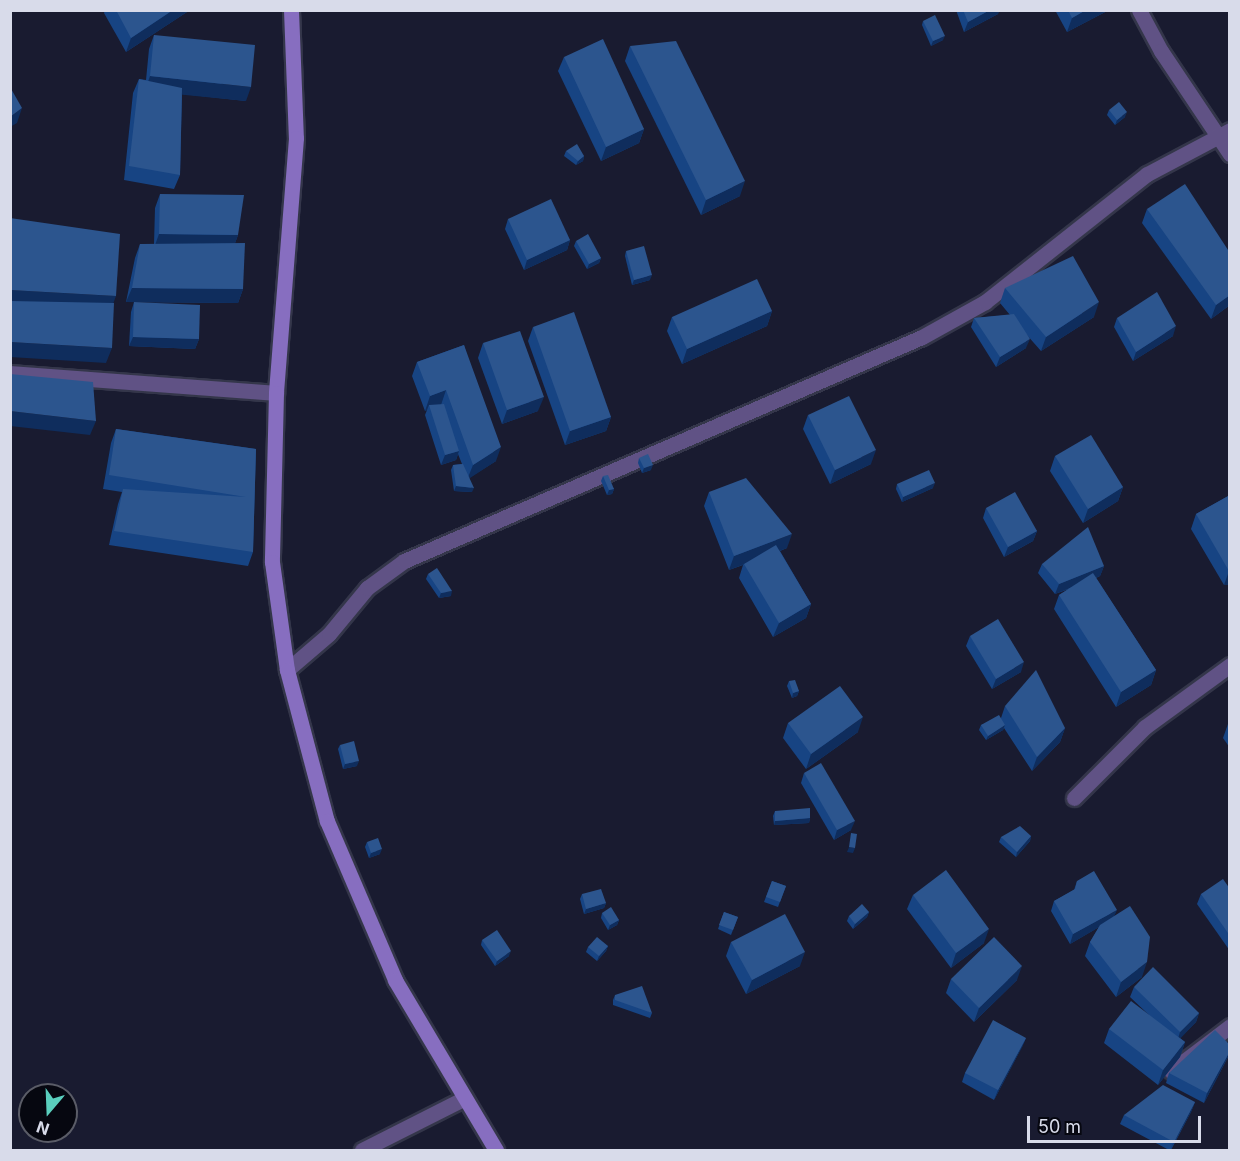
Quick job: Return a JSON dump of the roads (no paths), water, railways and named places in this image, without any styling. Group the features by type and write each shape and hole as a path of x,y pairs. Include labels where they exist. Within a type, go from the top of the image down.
{"main road":[{"path":"291,10 296,138 276,393 272,562 287,670 327,821 395,980 496,1150"}],"street":[{"path":"1139,10 1223,133 1230,154"},
{"path":"287,670 329,634 367,588 404,561 922,337 986,302 1147,174 1223,133"},
{"path":"10,373 276,393"},
{"path":"1074,798 1145,727 1230,665"},
{"path":"1171,1071 1230,1026"},
{"path":"362,1150 465,1098"}]}
